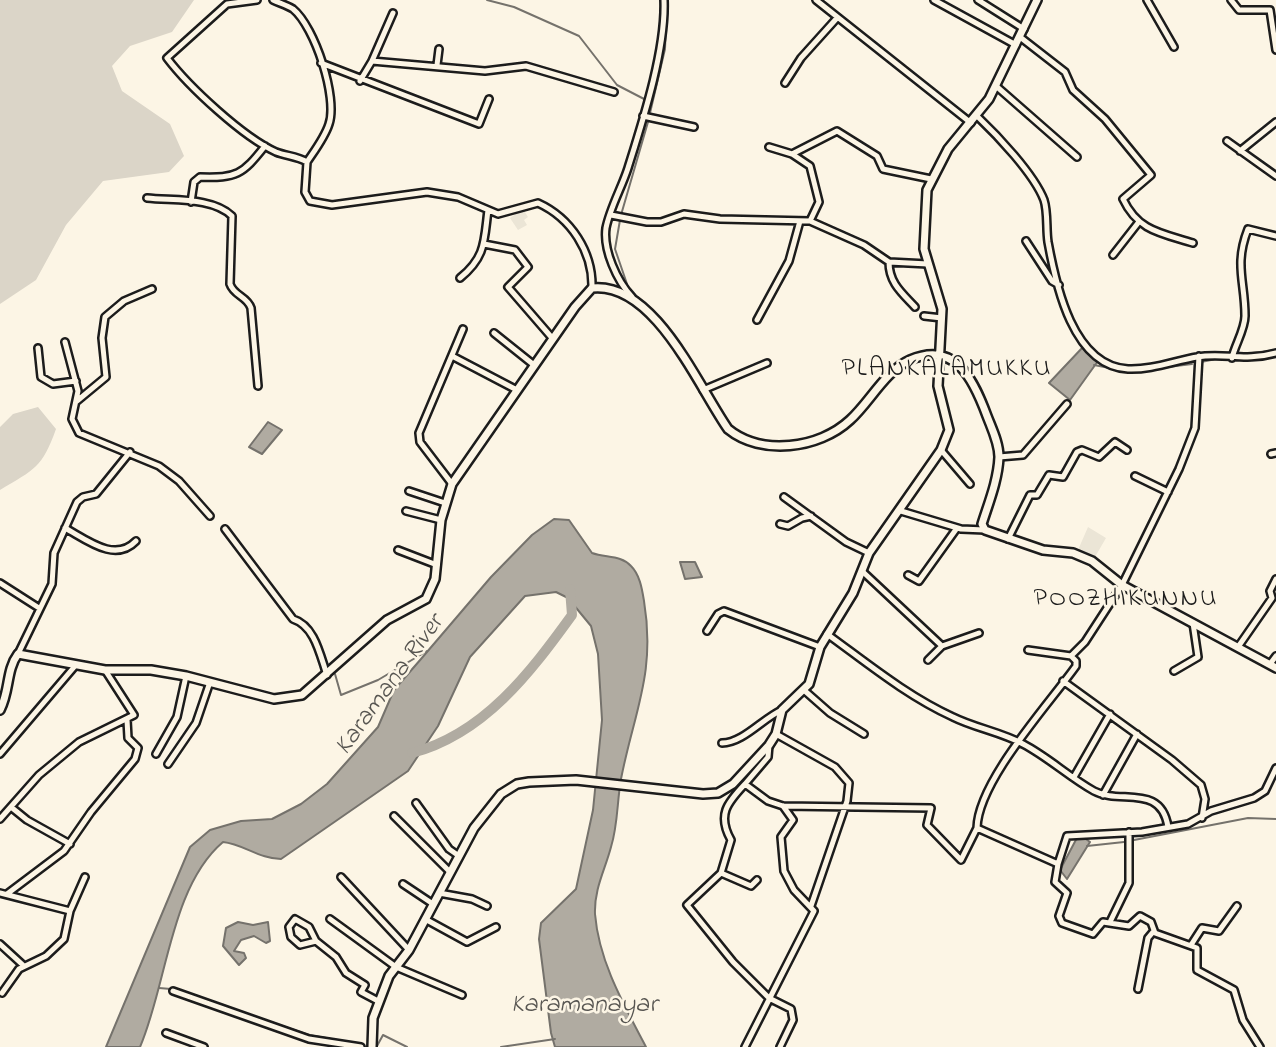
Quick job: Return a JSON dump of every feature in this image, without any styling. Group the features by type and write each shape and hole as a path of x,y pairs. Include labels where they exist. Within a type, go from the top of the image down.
{"main road":[{"path":"372,1047 373,1018 378,1001 489,805 501,794 517,784 576,780 718,793 733,784 769,745 776,734 782,710 805,691 814,674 820,647 853,593 869,553 901,511 941,450 949,430 938,386 942,318 928,264 924,215 931,179 948,149 977,116 996,86 1037,0"},
{"path":"0,709 9,687 12,664 18,653 41,656 75,666 105,670 151,670 186,676 270,699 287,699 302,695 387,620 407,612 426,598 431,590 437,565 441,520 452,484 515,389 592,288 617,289 632,297 663,329 728,429 741,439 765,447 795,444 828,434 850,421 900,365 911,359 939,356 958,363 969,375 993,431 999,457 995,484 982,524 985,530 1043,550 1073,553 1092,561 1122,586 1273,666"}],"street":[{"path":"257,0 227,4 167,58 184,80 265,146 307,162"},
{"path":"273,0 293,10 309,32 333,105 329,125 307,162 305,192 310,201 320,204 363,202 427,192 458,197 498,214 538,203 550,208 568,224 585,248 593,267 592,288"},
{"path":"632,297 622,287 607,250 607,228 643,116 663,29 664,0"},
{"path":"816,0 971,123"},
{"path":"934,0 1018,41 1065,72 1073,90 1105,119 1151,175 1122,199 1138,223 1193,243"},
{"path":"978,0 1024,29"},
{"path":"1147,0 1174,47"},
{"path":"1231,0 1239,10 1270,10 1276,50"},
{"path":"360,81 393,13"},
{"path":"785,83 801,58 837,18"},
{"path":"437,65 439,49"},
{"path":"372,61 485,71 526,66 614,92"},
{"path":"321,63 360,81 479,124 489,99"},
{"path":"996,86 1077,156"},
{"path":"643,116 694,127"},
{"path":"977,116 1012,153 1044,200 1048,242 1059,285 1078,336 1097,358 1128,369 1167,364 1199,356 1253,359 1276,353"},
{"path":"1240,151 1276,122"},
{"path":"792,154 837,131 877,156 883,169 931,179"},
{"path":"1227,141 1276,176"},
{"path":"191,202 194,182 200,177 231,178 248,168 265,146"},
{"path":"769,147 792,154 810,166 817,184 819,202 810,222"},
{"path":"147,198 219,207 232,216 230,284 232,290 246,299 251,308 258,386"},
{"path":"460,278 476,265 484,244 488,210"},
{"path":"611,215 647,222 661,222 684,214 720,219 800,220 864,245 889,262 928,264"},
{"path":"757,320 789,261 800,220"},
{"path":"1112,255 1138,223"},
{"path":"1233,356 1245,317 1238,274 1241,249 1248,229 1276,236"},
{"path":"1026,242 1052,281 1059,285"},
{"path":"484,244 515,250 528,267 508,287 552,339"},
{"path":"889,262 889,273 897,289 915,307"},
{"path":"77,401 106,377 102,338 105,317 124,301 152,289"},
{"path":"924,316 942,318"},
{"path":"452,484 421,442 419,433 463,329"},
{"path":"494,333 534,365"},
{"path":"65,342 76,381 77,401 72,418 79,433 159,466 179,481 210,516"},
{"path":"38,348 41,377 53,384 76,381"},
{"path":"452,356 515,389"},
{"path":"1070,656 1085,642 1122,586 1168,492 1195,428 1199,356"},
{"path":"703,390 767,363"},
{"path":"999,457 1023,455 1067,404"},
{"path":"1008,538 1030,495 1037,495 1049,475 1063,477 1077,452 1082,450 1100,457 1115,442 1127,450"},
{"path":"941,450 970,484"},
{"path":"18,653 52,584 52,559 77,502 83,497 96,494 130,452"},
{"path":"1135,477 1168,492"},
{"path":"409,491 445,503"},
{"path":"784,497 846,542 869,553"},
{"path":"406,511 441,520"},
{"path":"901,511 957,528 985,530"},
{"path":"780,524 788,527 802,517 811,516"},
{"path":"65,528 120,552 127,551 136,541"},
{"path":"908,575 919,581 957,528"},
{"path":"225,529 293,619 305,624 319,649 327,675"},
{"path":"398,550 437,565"},
{"path":"862,571 942,646"},
{"path":"1238,647 1274,599 1270,591 1276,579"},
{"path":"0,583 39,608"},
{"path":"707,631 718,614 724,611 820,647"},
{"path":"1174,671 1198,657 1193,623"},
{"path":"928,660 942,646 979,633"},
{"path":"827,634 925,702 952,717 1019,742 1103,795 1150,801 1164,811 1168,827"},
{"path":"745,784 761,796 783,806 931,808 927,825 961,860 977,828 982,807 1019,742 1077,664 1070,656 1028,650"},
{"path":"1273,666 1276,656"},
{"path":"0,754 75,666"},
{"path":"0,819 39,775 79,742 127,720 135,712 105,670"},
{"path":"156,754 177,717 186,676"},
{"path":"1063,681 1137,734 1201,785 1205,799 1202,818"},
{"path":"168,764 196,723 211,682"},
{"path":"805,691 830,713 863,734"},
{"path":"722,743 735,741 768,716 782,710"},
{"path":"1074,777 1110,715"},
{"path":"7,894 70,844 91,812 138,754 128,738 127,720"},
{"path":"776,734 835,767 849,783 849,792 811,905"},
{"path":"1103,795 1137,734"},
{"path":"769,745 768,757 726,804 723,812 725,830 731,840 722,873 691,898 687,905 688,910 720,948 769,998 788,1006 793,1014 780,1047"},
{"path":"1153,932 1151,922 1140,916 1131,925 1103,922 1093,934 1060,921 1067,893 1055,881 1067,836 1129,832 1188,824 1265,791 1276,768"},
{"path":"416,803 449,849 459,856"},
{"path":"745,1047 814,911 794,890 784,870 781,837 793,820 783,806"},
{"path":"11,807 40,828 70,844"},
{"path":"394,816 450,872"},
{"path":"977,828 1058,864"},
{"path":"1110,923 1129,883 1129,832"},
{"path":"722,873 751,886 757,880"},
{"path":"2,993 24,966 47,956 64,939 70,911 85,877"},
{"path":"341,877 409,950"},
{"path":"403,884 433,904"},
{"path":"0,893 70,911"},
{"path":"439,893 472,898 487,906"},
{"path":"1191,945 1202,928 1219,931 1237,906"},
{"path":"316,941 300,945 291,937 289,928 295,919 309,927 316,941 336,957 346,973 365,985 361,992 378,1001"},
{"path":"330,919 396,967 462,995"},
{"path":"425,919 467,942 496,927"},
{"path":"1153,932 1198,950 1197,966 1200,973 1234,990 1243,1020 1260,1047"},
{"path":"1138,989 1147,938 1153,932"},
{"path":"0,944 24,966"},
{"path":"173,991 309,1039 361,1047"},
{"path":"166,1033 204,1047"},
{"path":"306,1047 309,1039"}],"shaded area":[{"path":"0,0 194,0 172,32 130,46 112,66 122,91 170,124 184,156 169,172 103,181 66,225 36,280 0,304"},
{"path":"523,209 528,217 524,220 527,225 518,230 510,218"},
{"path":"38,407 56,429 51,442 36,466 0,490 0,427 13,414"},
{"path":"1088,527 1106,538 1095,557 1078,550"}],"water":[{"path":"1083,347 1098,361 1070,400 1049,383"},
{"path":"268,422 282,430 262,454 249,447"},
{"name":"Karamanayar","path":"554,519 569,520 592,553 627,562 637,574 643,596 647,650 642,692 621,779 613,839 598,888 595,914 607,966 646,1047 555,1047 551,1033 539,939 541,923 576,889 593,810 602,720 598,654 591,626 568,598 556,592 525,596 470,657 438,726 408,771 281,859 266,857 223,842 205,861 191,884 140,1047 106,1047 190,847 210,830 241,821 272,819 301,804 327,784 378,727 394,690 491,577 532,535"},
{"path":"680,562 695,562 702,577 685,579"},
{"path":"1079,834 1090,842 1067,879 1060,870"},
{"path":"238,922 253,925 268,922 270,941 266,943 254,936 241,940 234,951 244,953 246,958 239,965 223,946 226,928"}],"waterway":[{"path":"487,0 514,7 579,36 617,85 646,100"},
{"path":"650,113 665,49 667,0"},
{"path":"621,215 648,122"},
{"path":"620,220 615,249 627,284"},
{"path":"1244,354 1276,350"},
{"path":"1201,362 1221,358"},
{"path":"1160,368 1192,364"},
{"path":"1094,365 1120,370"},
{"path":"412,753 461,732 503,699 572,615 570,589"},
{"name":"Karamana River","path":"335,674 341,695 378,680 427,651"},
{"path":"1134,840 1248,818 1276,819"},
{"path":"1087,846 1124,842"},
{"path":"159,988 171,989"},
{"path":"176,990 309,1035 360,1044"},
{"path":"377,1046 383,1035 407,1047"},
{"path":"501,1047 555,1039"}],"district":[{"name":"PLANKALAMUKKU","path":"947,371"},
{"name":"POOZHIKUNNU","path":"1126,601"}]}
